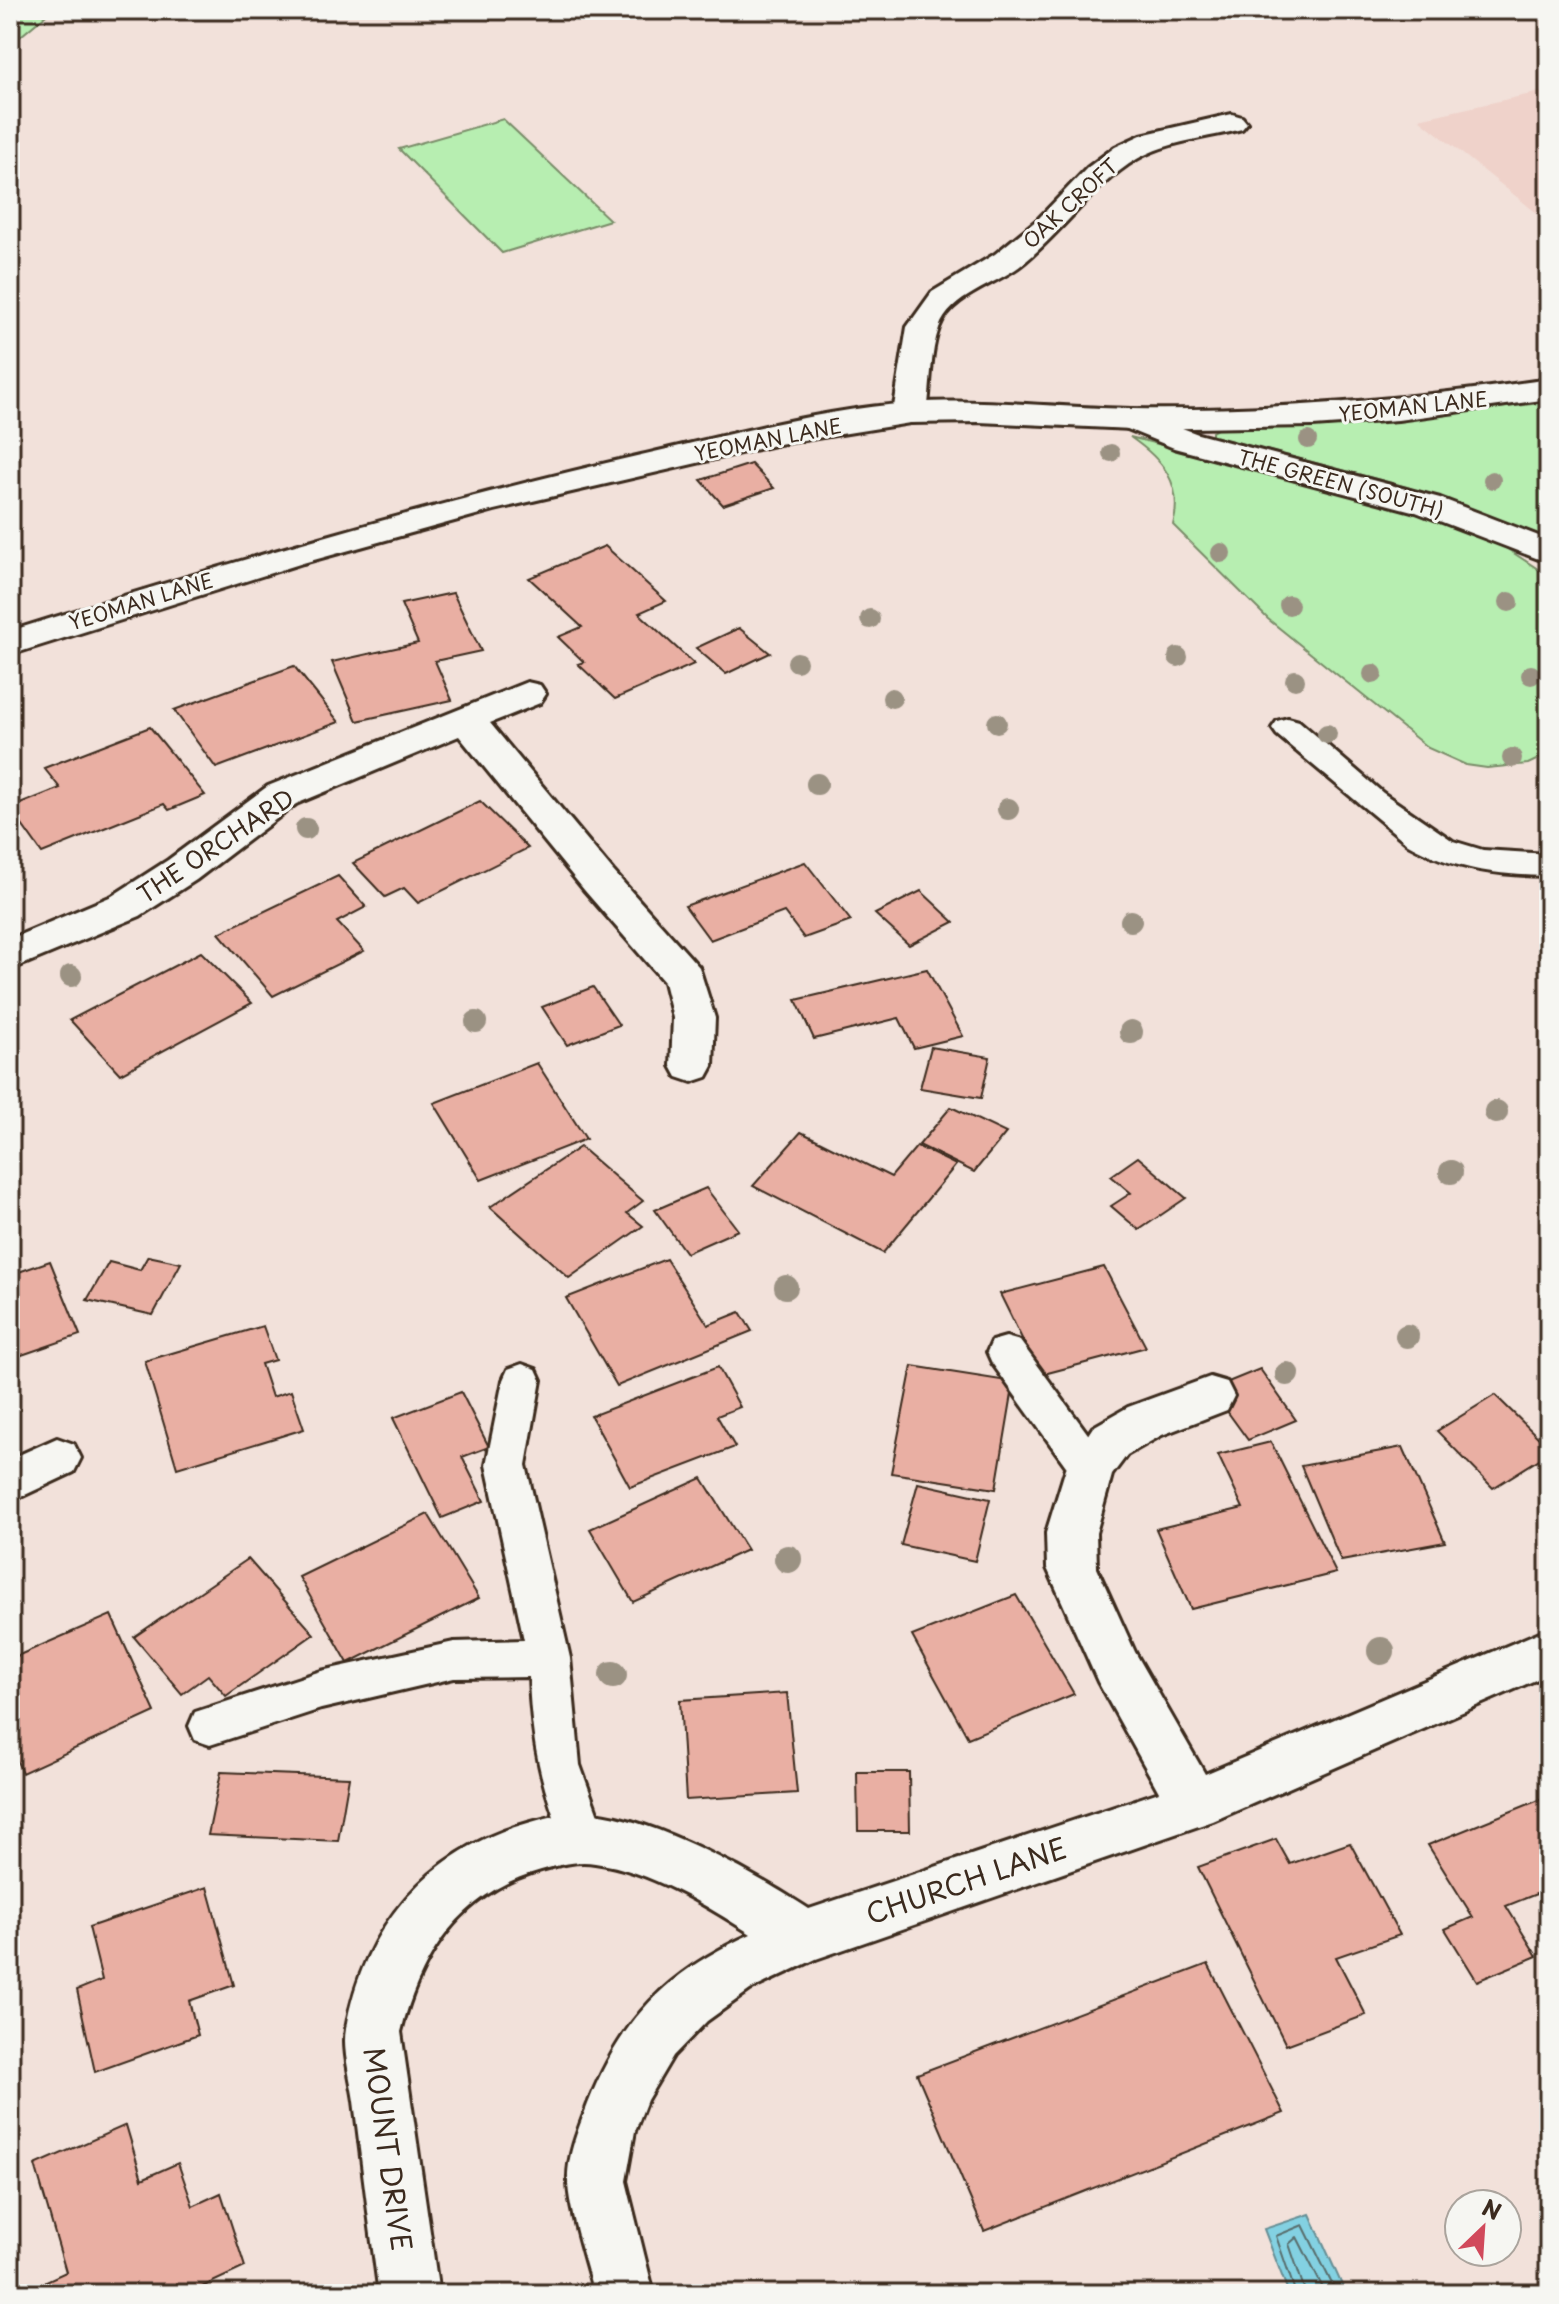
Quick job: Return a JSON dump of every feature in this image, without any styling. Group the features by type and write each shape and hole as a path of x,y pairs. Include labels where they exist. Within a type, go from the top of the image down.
{"street":[{"name":"OAK CROFT","path":"910,413 923,327 943,299 1006,261 1049,226 1098,174 1126,153 1151,141 1232,123"},
{"name":"YEOMAN LANE","path":"10,643 177,588 487,501 779,434 910,413 979,412 1132,419 1327,415 1398,410 1549,389"},
{"name":"THE GREEN (SOUTH)","path":"1132,419 1186,441 1428,505 1549,552"},
{"name":"THE ORCHARD","path":"10,955 126,906 182,870 282,795 527,694"},
{"path":"466,719 599,881 684,977 694,1018 692,1066"},
{"path":"1194,1804 1116,1666 1072,1568 1071,1533 1090,1468 1110,1441 1145,1421 1210,1396"},
{"path":"10,1482 57,1458"},
{"name":"CHURCH LANE","path":"624,2294 597,2181 606,2131 625,2083 653,2037 687,2002 730,1971 804,1937 1027,1858 1194,1804 1549,1650"},
{"name":"MOUNT DRIVE","path":"409,2294 373,2032 382,1989 424,1913 453,1888 504,1856 529,1847 584,1837 621,1844 717,1882 804,1937"}],"lane":[{"path":"1288,728 1403,824 1460,857 1503,864 1549,865"},
{"path":"1006,1352 1090,1468"},
{"path":"522,1380 506,1465 549,1658 558,1765 584,1837"},
{"path":"210,1726 321,1690 454,1660 549,1658"}],"shaded area":[{"path":"1549,90 1548,222 1419,119"}],"green space":[{"path":"10,10 52,10 10,45"},
{"path":"503,119 610,220 502,253 399,149"},
{"path":"1549,402 1549,540 1407,487 1212,436 1212,432 1221,427 1380,422"},
{"path":"1130,437 1413,508 1486,535 1544,573 1549,578 1549,754 1528,764 1487,768 1466,765 1428,748 1268,619 1173,525 1175,497 1168,474 1152,454"}],"water":[{"path":"1310,2214 1346,2294 1289,2294 1264,2229"}],"building":[{"path":"751,464 774,488 723,505 701,480"},
{"path":"605,546 666,601 639,613 694,664 615,699 578,664 584,662 558,637 582,627 529,578"},
{"path":"453,593 481,651 435,661 452,700 357,721 332,662 418,643 401,604"},
{"path":"739,628 770,653 726,674 696,648"},
{"path":"294,666 339,722 216,768 174,710"},
{"path":"150,727 205,795 169,810 164,804 42,853 10,808 60,788 44,768"},
{"path":"480,801 528,848 418,903 404,888 385,897 353,863"},
{"path":"805,862 851,921 804,938 784,912 710,940 685,906"},
{"path":"338,876 366,907 337,922 364,951 273,996 219,933"},
{"path":"921,891 954,922 909,945 875,914"},
{"path":"201,952 252,1003 120,1074 70,1020"},
{"path":"927,969 963,1036 914,1048 899,1018 814,1039 796,1000"},
{"path":"593,987 619,1025 567,1045 542,1007"},
{"path":"931,1047 990,1057 981,1098 920,1088"},
{"path":"537,1063 586,1139 481,1180 434,1103"},
{"path":"951,1107 1006,1133 974,1172 919,1145"},
{"path":"801,1132 891,1177 917,1146 956,1165 883,1253 753,1186"},
{"path":"580,1147 643,1201 627,1213 643,1226 569,1278 490,1207"},
{"path":"1138,1157 1186,1198 1139,1230 1111,1206 1131,1193 1111,1176"},
{"path":"706,1188 738,1230 686,1253 655,1210"},
{"path":"148,1256 181,1263 153,1315 87,1300 109,1262 140,1270"},
{"path":"666,1259 708,1325 740,1312 752,1331 617,1386 566,1298"},
{"path":"50,1261 80,1335 10,1359 10,1275"},
{"path":"1104,1267 1146,1347 1040,1375 1000,1294"},
{"path":"263,1326 275,1360 261,1364 272,1397 291,1391 304,1429 177,1468 145,1361"},
{"path":"912,1366 1014,1382 996,1489 891,1473"},
{"path":"718,1367 740,1407 717,1416 735,1447 630,1487 591,1416"},
{"path":"1260,1369 1296,1420 1248,1440 1211,1389"},
{"path":"461,1392 489,1447 462,1457 484,1501 442,1518 393,1418"},
{"path":"1495,1395 1549,1448 1549,1453 1493,1488 1437,1431"},
{"path":"1271,1442 1336,1573 1191,1609 1156,1529 1243,1508 1218,1455"},
{"path":"1403,1447 1445,1542 1341,1561 1301,1466"},
{"path":"702,1478 747,1550 633,1602 590,1529"},
{"path":"918,1483 990,1499 975,1561 901,1545"},
{"path":"428,1514 479,1598 348,1663 299,1577"},
{"path":"248,1559 314,1634 226,1696 208,1675 182,1694 134,1637"},
{"path":"1016,1595 1074,1694 968,1738 912,1636"},
{"path":"111,1615 155,1712 22,1773 10,1744 10,1659"},
{"path":"787,1693 797,1793 686,1800 680,1700"},
{"path":"221,1772 349,1777 338,1841 208,1835"},
{"path":"857,1772 909,1772 910,1831 858,1831"},
{"path":"1549,1796 1549,1889 1506,1906 1537,1956 1477,1981 1445,1929 1473,1917 1428,1845"},
{"path":"1276,1839 1290,1864 1350,1843 1400,1935 1336,1957 1366,2015 1286,2045 1198,1867"},
{"path":"207,1887 234,1985 189,2001 198,2035 95,2072 77,1990 102,1980 89,1927"},
{"path":"1208,1964 1284,2113 984,2231 917,2074"},
{"path":"126,2125 142,2179 178,2163 193,2206 221,2193 245,2267 187,2294 49,2294 46,2281 66,2272 35,2165"}]}
